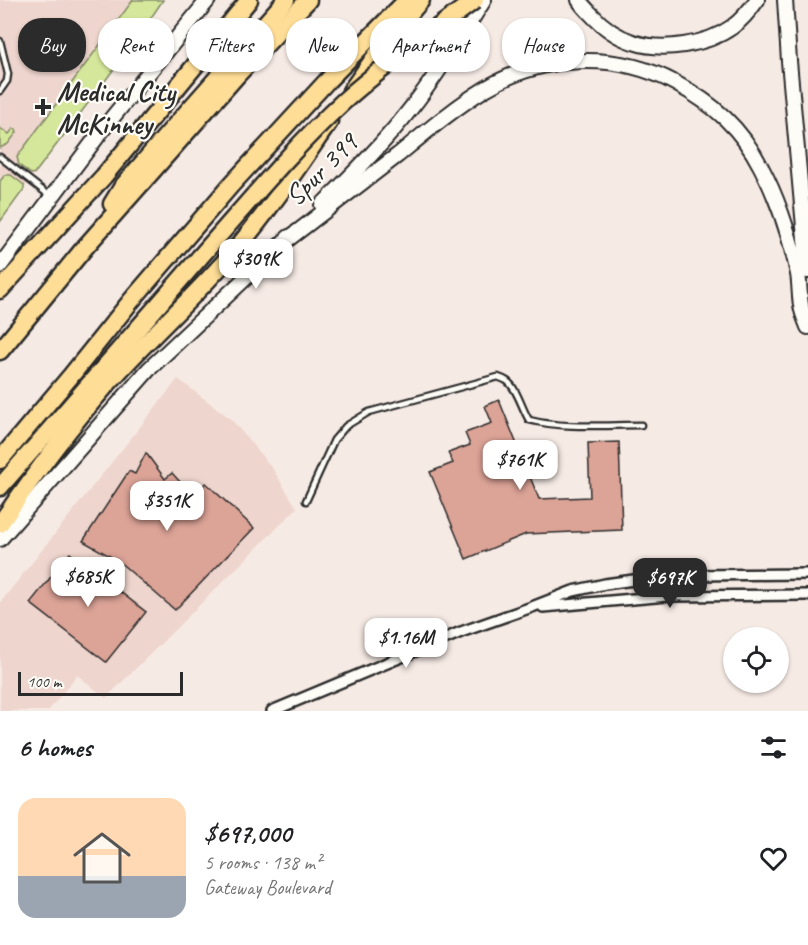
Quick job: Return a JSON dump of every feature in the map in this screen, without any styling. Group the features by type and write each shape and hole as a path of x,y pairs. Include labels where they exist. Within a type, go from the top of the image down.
{"highway":[{"path":"0,290 104,176 249,0"},
{"path":"86,246 123,186 286,0"},
{"path":"0,351 86,246 238,74 308,0"},
{"path":"0,524 50,453 86,408 120,369 216,271 250,231 388,39 421,0"},
{"path":"0,487 295,150 375,74 475,0"},
{"path":"0,460 131,301 231,185 403,3"}],"main road":[{"path":"0,266 206,0"},
{"name":"Spur 399","path":"0,538 149,369 283,243 376,150 413,107 484,0"},
{"path":"579,0 611,32 635,43 665,47 690,45 711,38 732,27 758,0"},
{"path":"785,0 808,271"},
{"path":"283,243 485,89 511,76 542,66 572,61 603,61 632,66 663,76 695,94 721,113 743,138 775,194 786,223 798,277 802,309 808,327"}],"street":[{"path":"272,711 461,632 532,608 573,591 648,578 693,575 808,574"},
{"path":"532,608 667,596 808,595"}],"lane":[{"path":"0,41 8,77 0,91"},
{"path":"0,157 52,197"},
{"path":"306,501 333,440 346,426 369,412 498,377 508,381 513,387 529,420 559,425 641,425"}],"shaded area":[{"name":"Medical City McKinney","path":"0,0 163,0 151,18 98,18 98,72 112,72 0,222"},
{"path":"178,379 231,419 272,468 297,508 106,698 77,675 48,711 0,711 0,603"}],"green space":[{"path":"133,0 163,0 151,18 120,18"},
{"path":"98,47 98,72 112,72 35,173 31,174 19,165 17,157 80,72 86,72 86,64"},
{"path":"0,128 9,134 13,129 17,132 8,144 0,148"},
{"path":"5,175 11,175 24,185 24,189 0,222 0,181"}],"building":[{"path":"499,400 539,499 590,497 588,443 619,442 622,530 526,534 466,559 430,472 453,463 448,453 470,445 465,433 492,423 485,406"},
{"path":"146,453 165,479 172,473 191,494 206,483 254,528 175,610 117,560 83,541 129,471 135,474"},
{"path":"70,553 146,612 106,662 30,603"}],"place":[{"name":"Medical City McKinney","path":"43,107"}]}
